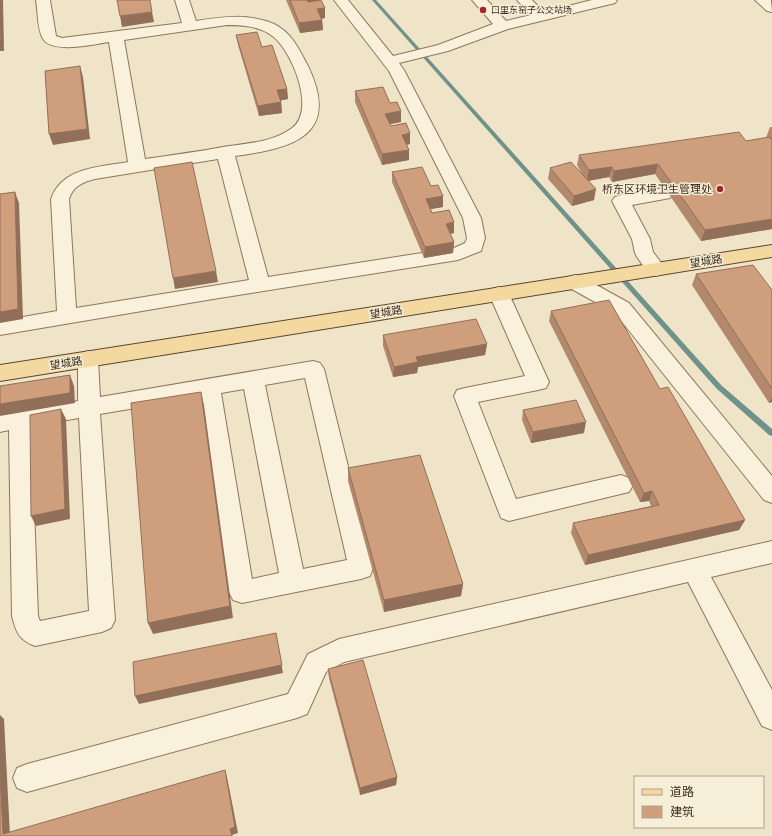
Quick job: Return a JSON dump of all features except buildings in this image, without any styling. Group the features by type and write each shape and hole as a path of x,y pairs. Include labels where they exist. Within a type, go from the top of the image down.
{"main road":[{"name":"望城路","path":"0,373 772,251"}],"street":[{"path":"43,0 49,37 52,41 65,43 190,26 241,21 264,25 277,31 293,48 311,94 312,106 310,117 305,126 295,134 268,145 137,165 79,177 62,190 60,199 67,317"},
{"path":"182,0 190,26"},
{"path":"0,328 458,254 474,247 476,238 472,218 396,70 396,60 341,0"},
{"path":"479,0 503,26"},
{"path":"524,0 541,17"},
{"path":"396,60 443,48 503,26 610,0"},
{"path":"762,0 772,8"},
{"path":"116,36 137,165"},
{"path":"225,152 260,285"},
{"path":"654,270 644,253 641,239 621,200 664,194"},
{"path":"585,281 622,308 772,493"},
{"path":"499,294 538,382 465,396 509,511 621,485"},
{"path":"88,359 89,408 102,620 35,634 28,627 25,616 10,421 89,408 209,387 253,380 313,369 361,568 242,592 209,387"},
{"path":"253,380 293,582"},
{"path":"28,778 297,705 317,663 340,651 772,552"},
{"path":"694,570 772,717"}],"waterway":[{"path":"374,0 719,387 772,433"}],"place":[{"name":"口里东窑子公交站场","path":"483,10"},
{"name":"桥东区环境卫生管理处","path":"720,189"}]}
